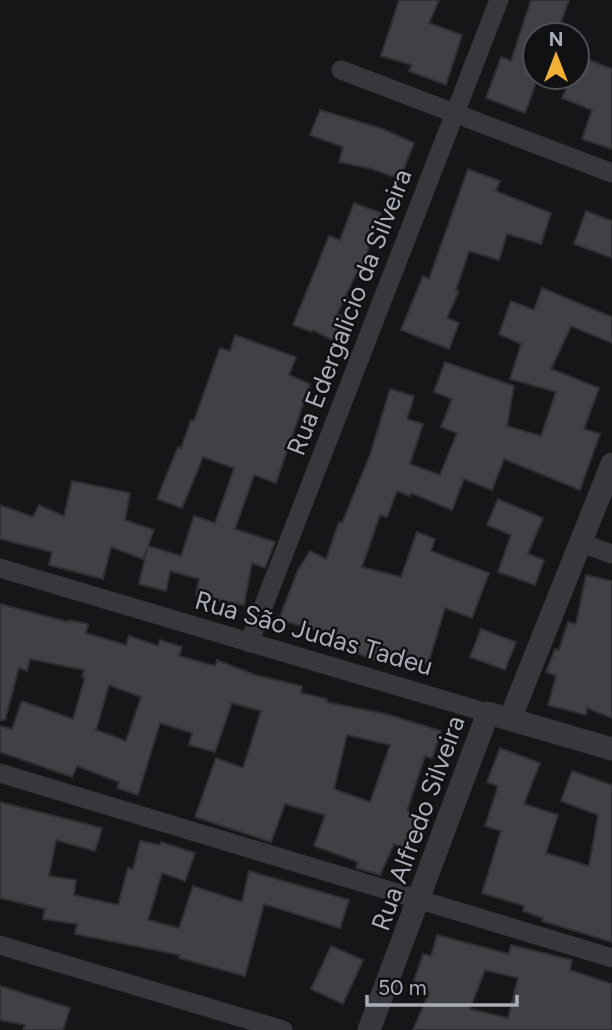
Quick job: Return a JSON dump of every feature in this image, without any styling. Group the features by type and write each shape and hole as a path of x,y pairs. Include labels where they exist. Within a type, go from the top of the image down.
{"street":[{"name":"Rua Edergalicio da Silveira","path":"249,643 499,0"},
{"path":"341,70 612,173"},
{"name":"Rua Alfredo Silveira","path":"369,1030 419,901 499,716 581,542 612,464"},
{"path":"581,542 612,554"},
{"name":"Rua São Judas Tadeu","path":"0,568 612,749"},
{"path":"0,773 612,958"},
{"path":"0,945 284,1030"}],"building":[{"path":"399,0 439,0 429,23 462,35 446,85 409,71 412,65 381,56"},
{"path":"531,0 569,0 561,21 524,21"},
{"path":"521,30 521,91 533,91 525,113 486,98 501,57 511,61"},
{"path":"591,61 612,69 612,149 582,139 592,110 562,98 565,91 591,91"},
{"path":"320,110 383,129 414,143 400,179 372,169 339,162 343,147 310,135"},
{"path":"468,169 500,181 496,191 551,213 541,244 507,234 499,260 469,251 456,290 459,291 447,318 459,323 449,349 401,330 423,276 429,279"},
{"path":"354,203 381,213 359,275 356,274 337,314 346,319 334,341 313,330 312,332 293,325 329,236 340,240"},
{"path":"586,211 612,221 612,258 574,244"},
{"path":"542,288 612,317 612,343 571,326 551,369 599,388 584,429 600,434 580,490 504,459 492,490 464,479 452,510 411,493 410,496 397,491 387,517 380,515 362,567 401,577 417,532 435,539 431,551 489,573 472,618 445,608 428,664 393,654 389,665 353,652 356,643 279,619 298,570 310,551 326,559 339,522 342,523 370,455 390,389 414,396 407,419 423,424 410,464 440,475 457,433 441,427 452,399 434,392 445,362 514,386 507,426 541,436 556,392 510,379 521,344 499,334 511,301 534,310"},
{"path":"235,335 296,357 289,375 310,384 276,483 254,475 235,529 275,542 265,568 252,563 244,605 196,595 199,579 170,571 166,591 139,584 147,549 143,559 111,547 103,579 49,565 52,552 0,539 0,505 33,517 39,505 64,516 72,481 130,493 125,520 154,530 148,546 181,556 194,516 215,523 234,468 203,457 182,508 157,499 178,447 181,448 191,420 194,421 220,348 230,351"},
{"path":"498,499 543,518 528,554 544,560 535,585 498,572 511,535 487,525"},
{"path":"586,575 612,581 612,718 587,708 586,715 548,705 556,676 546,672 555,649 559,650 568,622 576,624"},
{"path":"0,604 68,622 88,624 86,633 126,645 129,636 158,646 160,640 182,647 179,656 215,666 217,660 255,675 302,686 301,693 327,699 326,702 386,714 441,731 432,758 425,756 407,811 421,816 409,850 394,844 380,875 356,868 358,862 314,846 325,815 285,804 271,842 195,817 216,758 243,768 261,711 232,703 215,752 189,745 192,733 160,723 138,795 117,788 119,782 77,766 72,777 0,752 0,726 12,729 22,701 73,719 85,678 82,677 84,670 30,659 27,671 19,668 5,720 0,720","holes":["109,685 141,697 126,741 96,730","347,735 390,745 370,802 334,789"]},
{"path":"481,629 516,642 505,670 470,657"},
{"path":"500,748 540,763 524,804 558,815 546,853 589,866 598,815 561,801 572,771 612,785 612,942 542,921 543,918 523,911 524,906 482,893 501,831 485,826 498,786 487,782"},
{"path":"0,802 102,828 95,851 56,840 49,876 76,880 74,895 118,905 128,868 133,869 140,841 160,845 161,842 195,853 185,881 162,873 148,920 179,928 193,886 242,902 249,871 349,900 340,928 264,904 245,976 179,958 180,955 75,934 77,924 43,919 45,909 0,898"},
{"path":"437,935 509,954 511,945 572,960 570,970 612,984 612,1030 413,1030 429,993 412,987 423,954 431,956","holes":["485,970 518,978 508,1018 470,1009"]},
{"path":"331,946 363,960 343,1004 311,989"},
{"path":"0,986 70,1008 63,1030 23,1030 25,1025 0,1020"}]}
